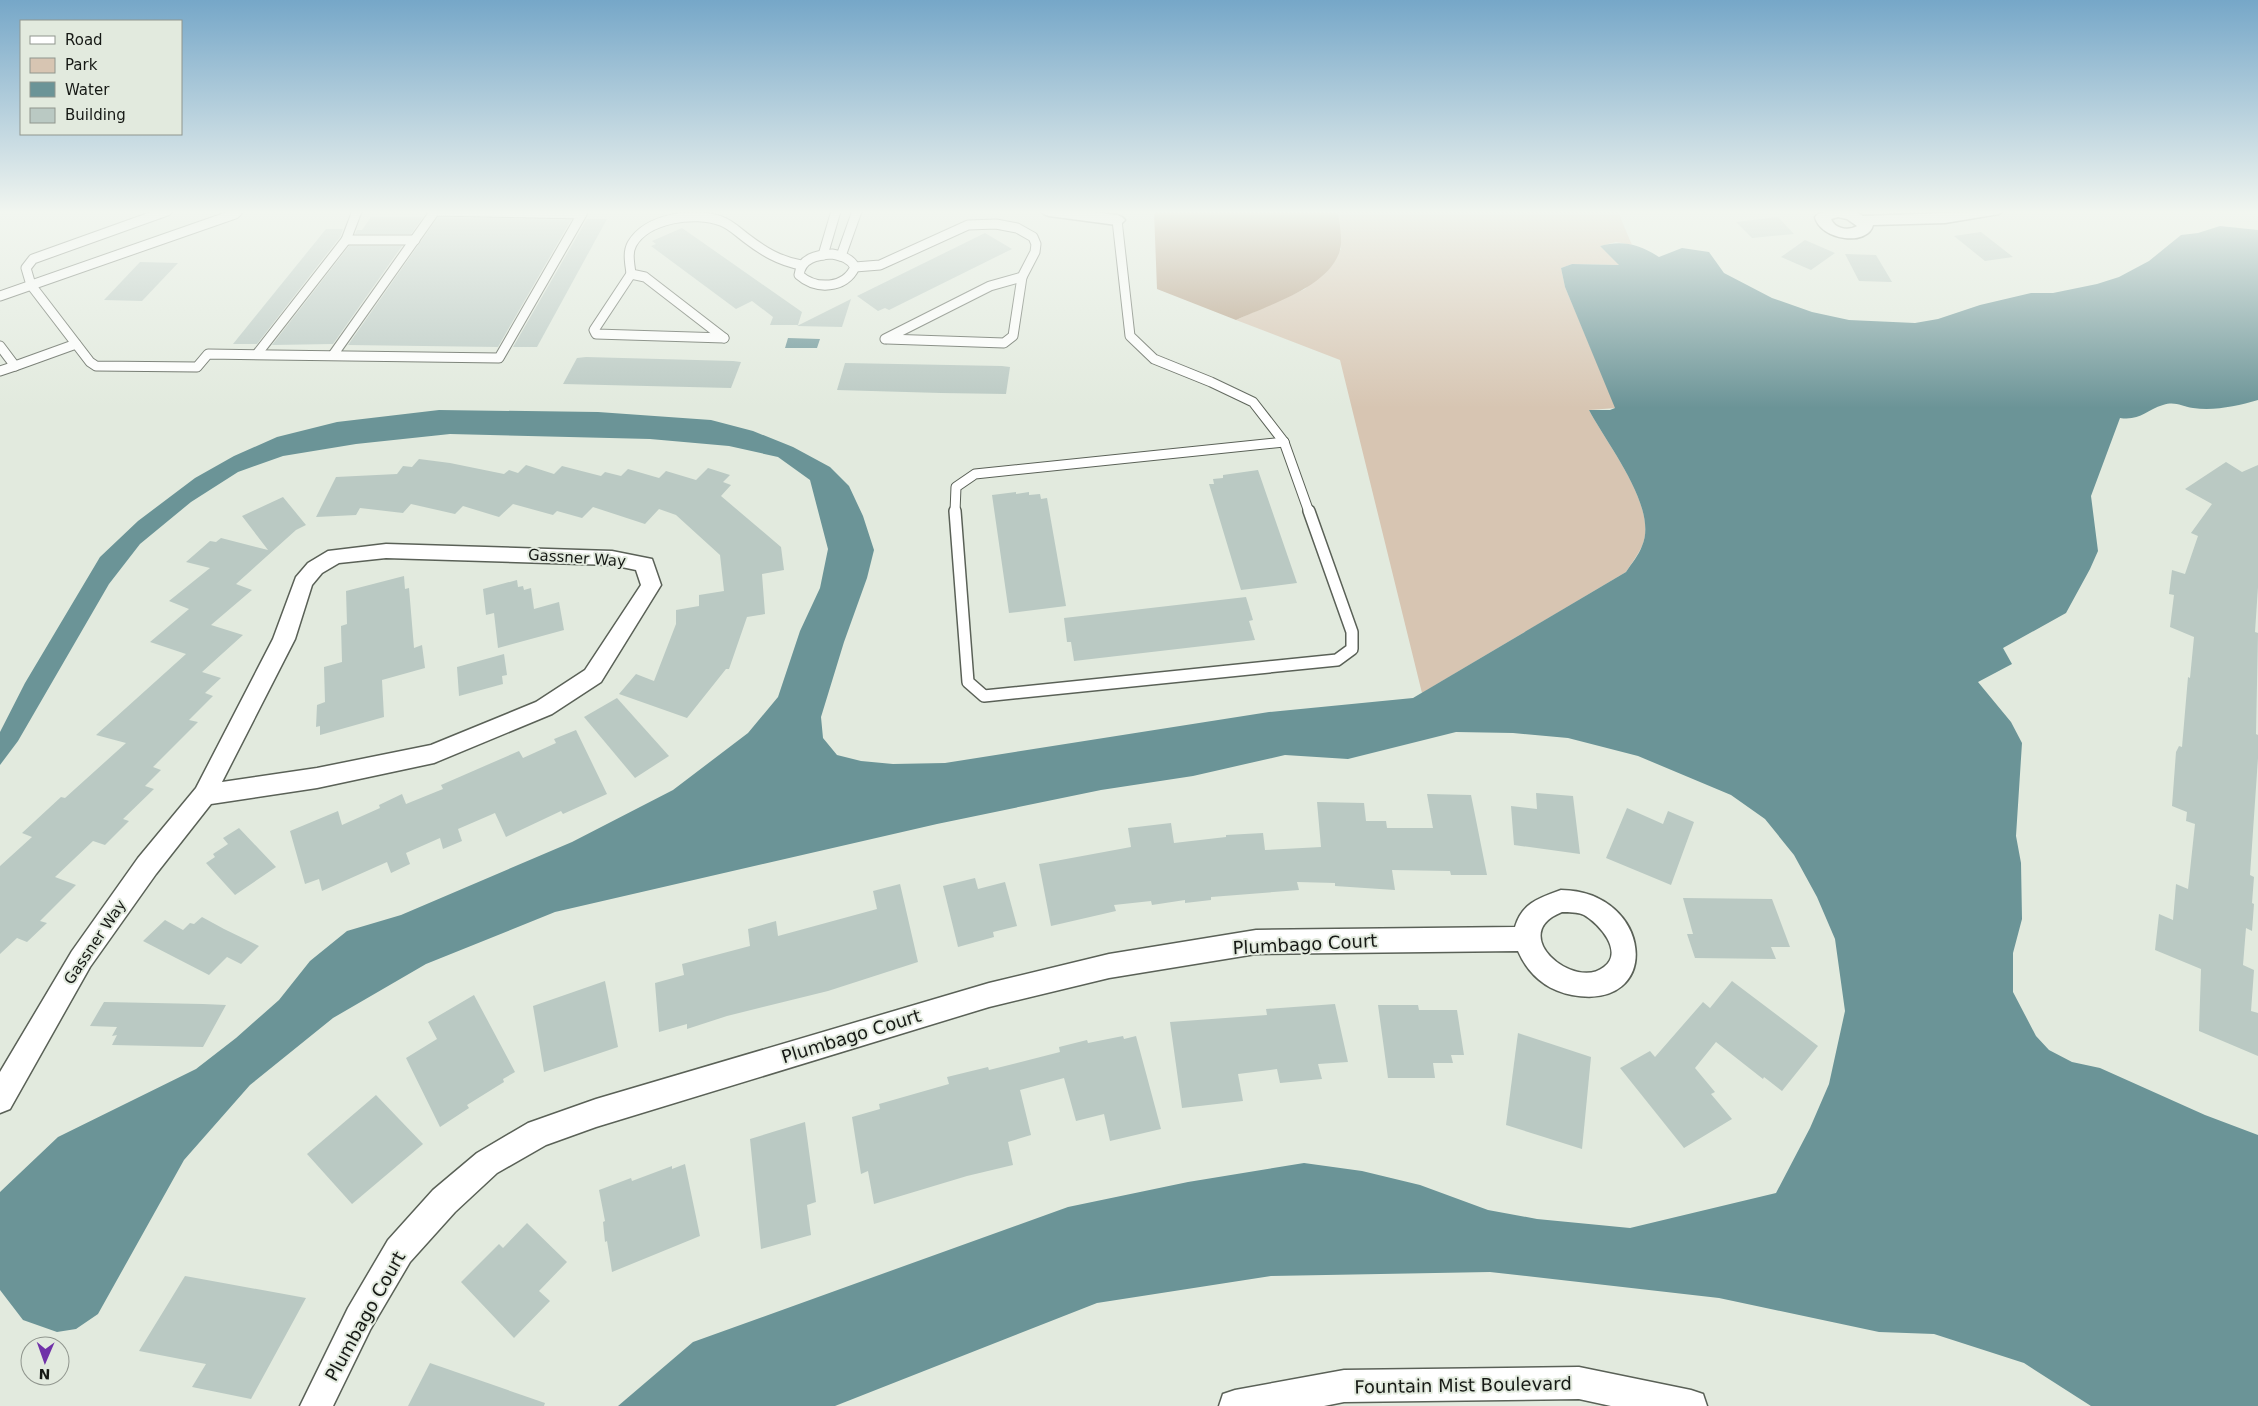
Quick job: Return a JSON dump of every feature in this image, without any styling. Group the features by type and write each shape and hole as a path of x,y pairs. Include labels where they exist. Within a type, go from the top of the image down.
{"street":[{"name":"Gassner Way","path":"0,1099 82,959 147,866 204,795 238,732 284,639 303,582 315,568 335,556 386,551 612,558 645,564 651,585 593,676 544,708 434,754 317,778 204,795"},
{"name":"Plumbago Court","path":"316,1406 359,1319 399,1251 444,1201 487,1163 538,1133 596,1113 988,995 1109,966 1256,942 1527,939"},
{"name":"Fountain Mist Boulevard","path":"1235,1406 1344,1386 1579,1383 1691,1406"}],"lane":[{"path":"29,277 31,285 92,364 102,367 197,367 208,354 499,358 546,277"},
{"path":"0,296 55,277"},
{"path":"257,354 317,277"},
{"path":"333,356 389,277"},
{"path":"629,277 594,330 596,334 724,338 644,277"},
{"path":"800,277 808,283 826,285 835,284 850,277"},
{"path":"1022,277 1013,336 1004,343 885,339 990,286 1022,277"},
{"path":"1123,277 1130,336 1154,359 1211,382 1253,402 1284,442 1352,632 1352,649 1337,660 984,696 968,682 954,502 956,487 975,474 1284,442"},
{"path":"0,372 76,344"},
{"path":"0,346 15,366"}],"green space":[{"path":"1316,277 1563,277 1565,287 1616,408 1589,410 1628,476 1643,513 1645,531 1642,546 1626,572 1422,693 1340,360 1236,320 1305,289"}],"shaded area":[{"path":"1157,277 1321,277 1296,293 1236,320 1157,289"}],"water":[{"path":"1563,277 1731,277 1772,298 1812,312 1849,320 1915,323 1938,319 1980,305 2031,293 2053,293 2097,284 2119,277 2258,277 2258,400 2234,406 2209,409 2167,404 2138,417 2120,418 2091,496 2098,551 2090,569 2066,613 2003,648 2012,664 1978,682 2011,722 2022,743 2016,836 2021,863 2022,919 2013,953 2013,992 2036,1036 2049,1050 2072,1062 2100,1068 2205,1115 2258,1135 2258,1406 2091,1406 2024,1363 1934,1334 1879,1332 1719,1298 1490,1272 1271,1276 1097,1303 835,1406 618,1406 693,1342 1068,1207 1188,1182 1304,1163 1362,1171 1420,1185 1488,1210 1537,1219 1630,1228 1776,1193 1810,1128 1829,1084 1845,1011 1835,939 1817,897 1794,855 1765,819 1731,795 1638,756 1568,738 1513,733 1456,732 1348,759 1285,755 1193,776 1101,790 937,824 555,912 426,964 333,1018 250,1085 184,1160 98,1314 76,1329 57,1332 23,1320 0,1290 0,1192 58,1137 196,1069 236,1038 279,1000 310,961 347,931 401,915 572,842 673,790 748,733 778,697 800,631 820,588 828,549 810,480 778,457 729,446 650,439 450,434 356,444 283,456 238,472 191,502 140,544 109,584 18,741 0,765 0,732 25,683 100,557 138,521 195,478 234,456 277,437 337,422 439,410 598,412 711,420 753,431 793,447 830,467 849,486 863,516 874,550 867,578 844,642 821,717 823,738 837,755 861,761 893,764 945,763 1269,712 1413,698 1626,572 1642,546 1645,531 1643,513 1628,476 1589,410 1610,410 1615,408 1565,287"},
{"path":"788,338 820,339 817,348 785,348"}],"building":[{"path":"126,277 165,277 142,301 104,300"},
{"path":"287,277 309,277 257,344 233,344"},
{"path":"325,277 380,277 333,344 272,345"},
{"path":"396,277 538,277 498,347 348,345"},
{"path":"554,277 575,277 537,347 513,347"},
{"path":"692,277 751,277 802,312 798,325 770,325 773,317 752,301 736,309"},
{"path":"896,277 956,277 889,310 885,308 878,311 857,296"},
{"path":"1857,277 1889,277 1892,282 1859,281"},
{"path":"851,299 842,327 797,326"},
{"path":"577,358 741,362 731,388 563,384"},
{"path":"845,363 1010,367 1006,394 837,390"},
{"path":"419,459 504,474 509,470 518,473 526,465 554,474 562,466 601,476 605,472 621,476 628,469 659,478 666,471 696,480 708,468 730,475 723,482 731,485 721,496 781,547 784,570 762,574 765,614 747,617 729,669 726,669 687,718 619,694 636,674 654,681 676,624 676,610 699,606 699,595 724,591 720,555 676,515 659,509 645,524 593,507 582,518 557,511 553,515 513,504 499,517 463,506 455,514 411,504 403,513 360,508 356,515 316,517 336,477 397,474 403,466 412,467"},
{"path":"2226,462 2242,472 2258,465 2258,587 2255,632 2258,633 2256,734 2258,735 2258,758 2250,875 2254,877 2252,903 2254,904 2252,931 2246,928 2243,965 2254,970 2251,1011 2258,1013 2258,1056 2199,1031 2201,969 2155,950 2159,914 2173,920 2176,884 2188,889 2195,824 2186,821 2187,812 2172,806 2176,752 2179,746 2182,747 2188,677 2190,678 2194,637 2170,627 2174,595 2169,594 2172,570 2185,574 2198,536 2191,533 2212,504 2185,489"},
{"path":"1258,470 1297,583 1241,590 1209,484 1214,484 1213,479 1223,478 1223,475"},
{"path":"1016,492 1016,494 1029,492 1029,495 1040,494 1041,499 1047,498 1066,606 1009,613 992,495"},
{"path":"283,497 306,525 296,530 236,584 252,590 211,625 243,635 202,672 221,678 205,693 213,696 189,720 198,722 153,767 161,770 145,786 154,789 123,819 129,821 105,845 93,841 55,877 76,885 40,921 47,923 27,942 17,938 0,954 0,866 32,837 22,833 61,797 65,798 126,743 96,735 186,654 150,642 189,609 169,601 210,568 186,562 210,541 216,542 221,538 268,550 242,516"},
{"path":"404,576 405,589 409,588 414,648 422,645 425,668 382,680 384,717 320,735 320,726 316,727 317,705 325,702 324,667 342,662 341,626 347,624 346,591"},
{"path":"517,580 518,587 523,586 524,590 531,588 534,609 559,602 564,630 498,648 494,613 486,615 483,589"},
{"path":"1246,597 1253,620 1249,621 1255,640 1074,661 1071,642 1067,642 1064,618"},
{"path":"504,654 507,675 502,676 503,684 459,696 457,667"},
{"path":"617,698 669,756 635,778 584,717"},
{"path":"576,730 607,794 563,814 561,811 506,837 495,813 458,829 462,841 443,849 440,838 406,853 410,864 391,873 387,862 322,891 319,879 305,884 290,831 338,811 342,825 380,808 379,805 402,794 406,804 443,789 441,785 519,751 523,758 556,743 554,739"},
{"path":"1536,793 1573,796 1580,854 1514,845 1511,806 1537,809"},
{"path":"1427,794 1471,795 1487,875 1451,875 1450,871 1392,870 1395,890 1335,886 1335,883 1297,882 1299,890 1211,897 1211,900 1185,903 1185,900 1152,905 1151,901 1114,905 1116,911 1051,926 1039,864 1131,847 1128,828 1171,823 1174,843 1226,837 1226,835 1263,833 1265,850 1321,847 1317,802 1364,803 1366,821 1386,821 1387,828 1433,828"},
{"path":"1627,808 1663,824 1668,811 1694,822 1671,885 1606,858"},
{"path":"239,828 276,867 235,895 206,863 215,857 213,854 228,844 223,838"},
{"path":"975,878 978,889 1005,882 1017,926 993,932 994,937 958,947 943,886"},
{"path":"900,884 918,962 828,991 727,1016 687,1029 687,1024 659,1032 655,983 684,975 682,964 750,946 748,929 776,921 778,936 877,909 873,891"},
{"path":"1683,898 1772,899 1790,947 1771,947 1776,959 1695,958 1687,934 1693,934"},
{"path":"202,917 259,946 241,964 227,957 209,975 143,941 165,920 183,930 190,923 194,924"},
{"path":"605,981 618,1047 544,1072 533,1006"},
{"path":"1732,981 1818,1046 1782,1091 1764,1077 1763,1079 1716,1042 1695,1068 1715,1092 1711,1094 1732,1119 1684,1148 1620,1068 1650,1051 1655,1057 1703,1002 1710,1008"},
{"path":"474,995 515,1072 503,1079 504,1082 467,1105 469,1108 440,1127 406,1058 437,1039 428,1022"},
{"path":"104,1002 226,1005 203,1047 112,1045 117,1035 112,1036 117,1027 90,1026"},
{"path":"1335,1004 1348,1062 1318,1064 1322,1079 1280,1083 1277,1069 1238,1074 1243,1101 1182,1108 1170,1022 1267,1015 1266,1009"},
{"path":"1378,1005 1418,1005 1419,1010 1457,1010 1464,1055 1451,1055 1453,1063 1433,1063 1435,1078 1388,1078"},
{"path":"1518,1033 1591,1057 1582,1149 1506,1125"},
{"path":"1123,1036 1124,1039 1136,1036 1161,1129 1110,1141 1104,1114 1076,1121 1064,1078 1020,1090 1031,1135 1008,1142 1013,1165 967,1176 874,1204 868,1171 861,1174 852,1117 880,1109 879,1104 949,1084 947,1077 988,1067 989,1070 1060,1052 1059,1047 1087,1040 1088,1043"},
{"path":"376,1095 423,1144 352,1204 307,1154"},
{"path":"805,1122 816,1202 807,1205 811,1235 761,1249 750,1139"},
{"path":"685,1164 700,1236 612,1272 607,1241 605,1242 603,1222 605,1221 599,1190 631,1178 632,1181 672,1166 672,1169"},
{"path":"527,1223 567,1262 539,1291 550,1301 514,1338 461,1282 499,1244 503,1248"},
{"path":"185,1276 306,1298 251,1399 192,1387 206,1364 139,1351"},
{"path":"430,1363 545,1403 544,1406 408,1406"}]}
